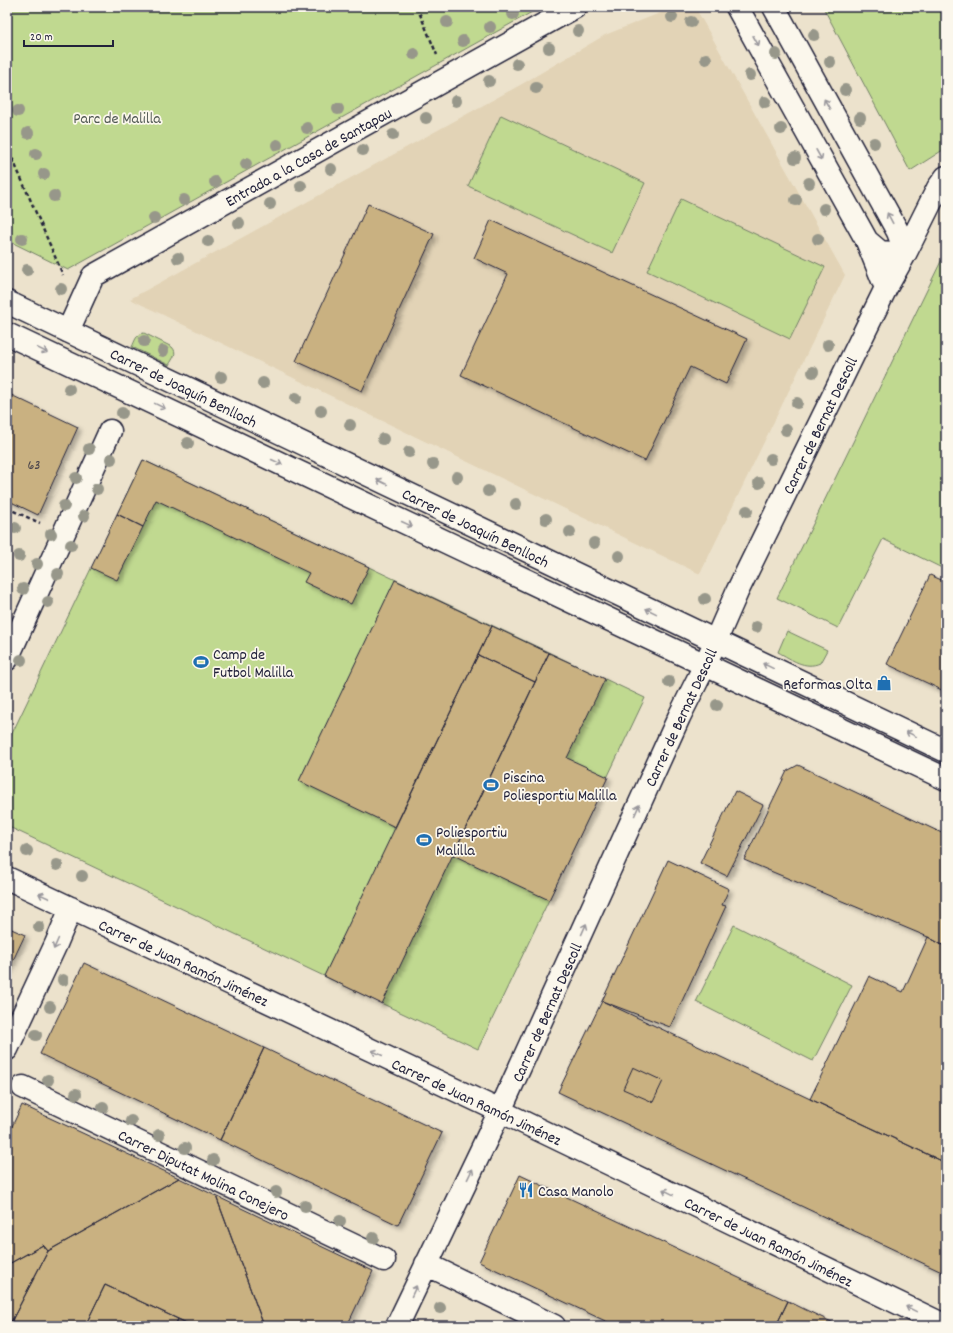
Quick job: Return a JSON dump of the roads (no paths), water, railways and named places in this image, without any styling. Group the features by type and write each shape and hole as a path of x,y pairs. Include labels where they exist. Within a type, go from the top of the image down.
{"street":[{"name":"Entrada a la Casa de Santapau","path":"68,331 93,276 575,7"},
{"path":"737,7 867,241 886,288"},
{"path":"774,7 892,221 902,242 905,254 880,252 867,241"},
{"name":"Carrer de Bernat Descoll","path":"397,1326 500,1111 676,724 716,641 737,592 886,288 938,188 946,177"},
{"name":"Carrer de Joaquín Benlloch","path":"7,302 946,751"},
{"name":"Carrer de Joaquín Benlloch","path":"7,334 946,780"},
{"path":"7,659 110,432"},
{"name":"Carrer de Juan Ramón Jiménez","path":"7,878 500,1111 946,1326"},
{"path":"7,1049 56,944 71,908"},
{"name":"Carrer Diputat Molina Conejero","path":"23,1087 384,1260"},
{"path":"426,1264 554,1326"}],"place":[{"name":"Camp de Futbol Malilla","path":"201,662"},
{"name":"Reformas Olta","path":"884,683"},
{"name":"Piscina Poliesportiu Malilla","path":"491,785"},
{"name":"Poliesportiu Malilla","path":"424,840"},
{"name":"Casa Manolo","path":"526,1190"}],"park label":[{"name":"Parc de Malilla","path":"117,117"}]}
